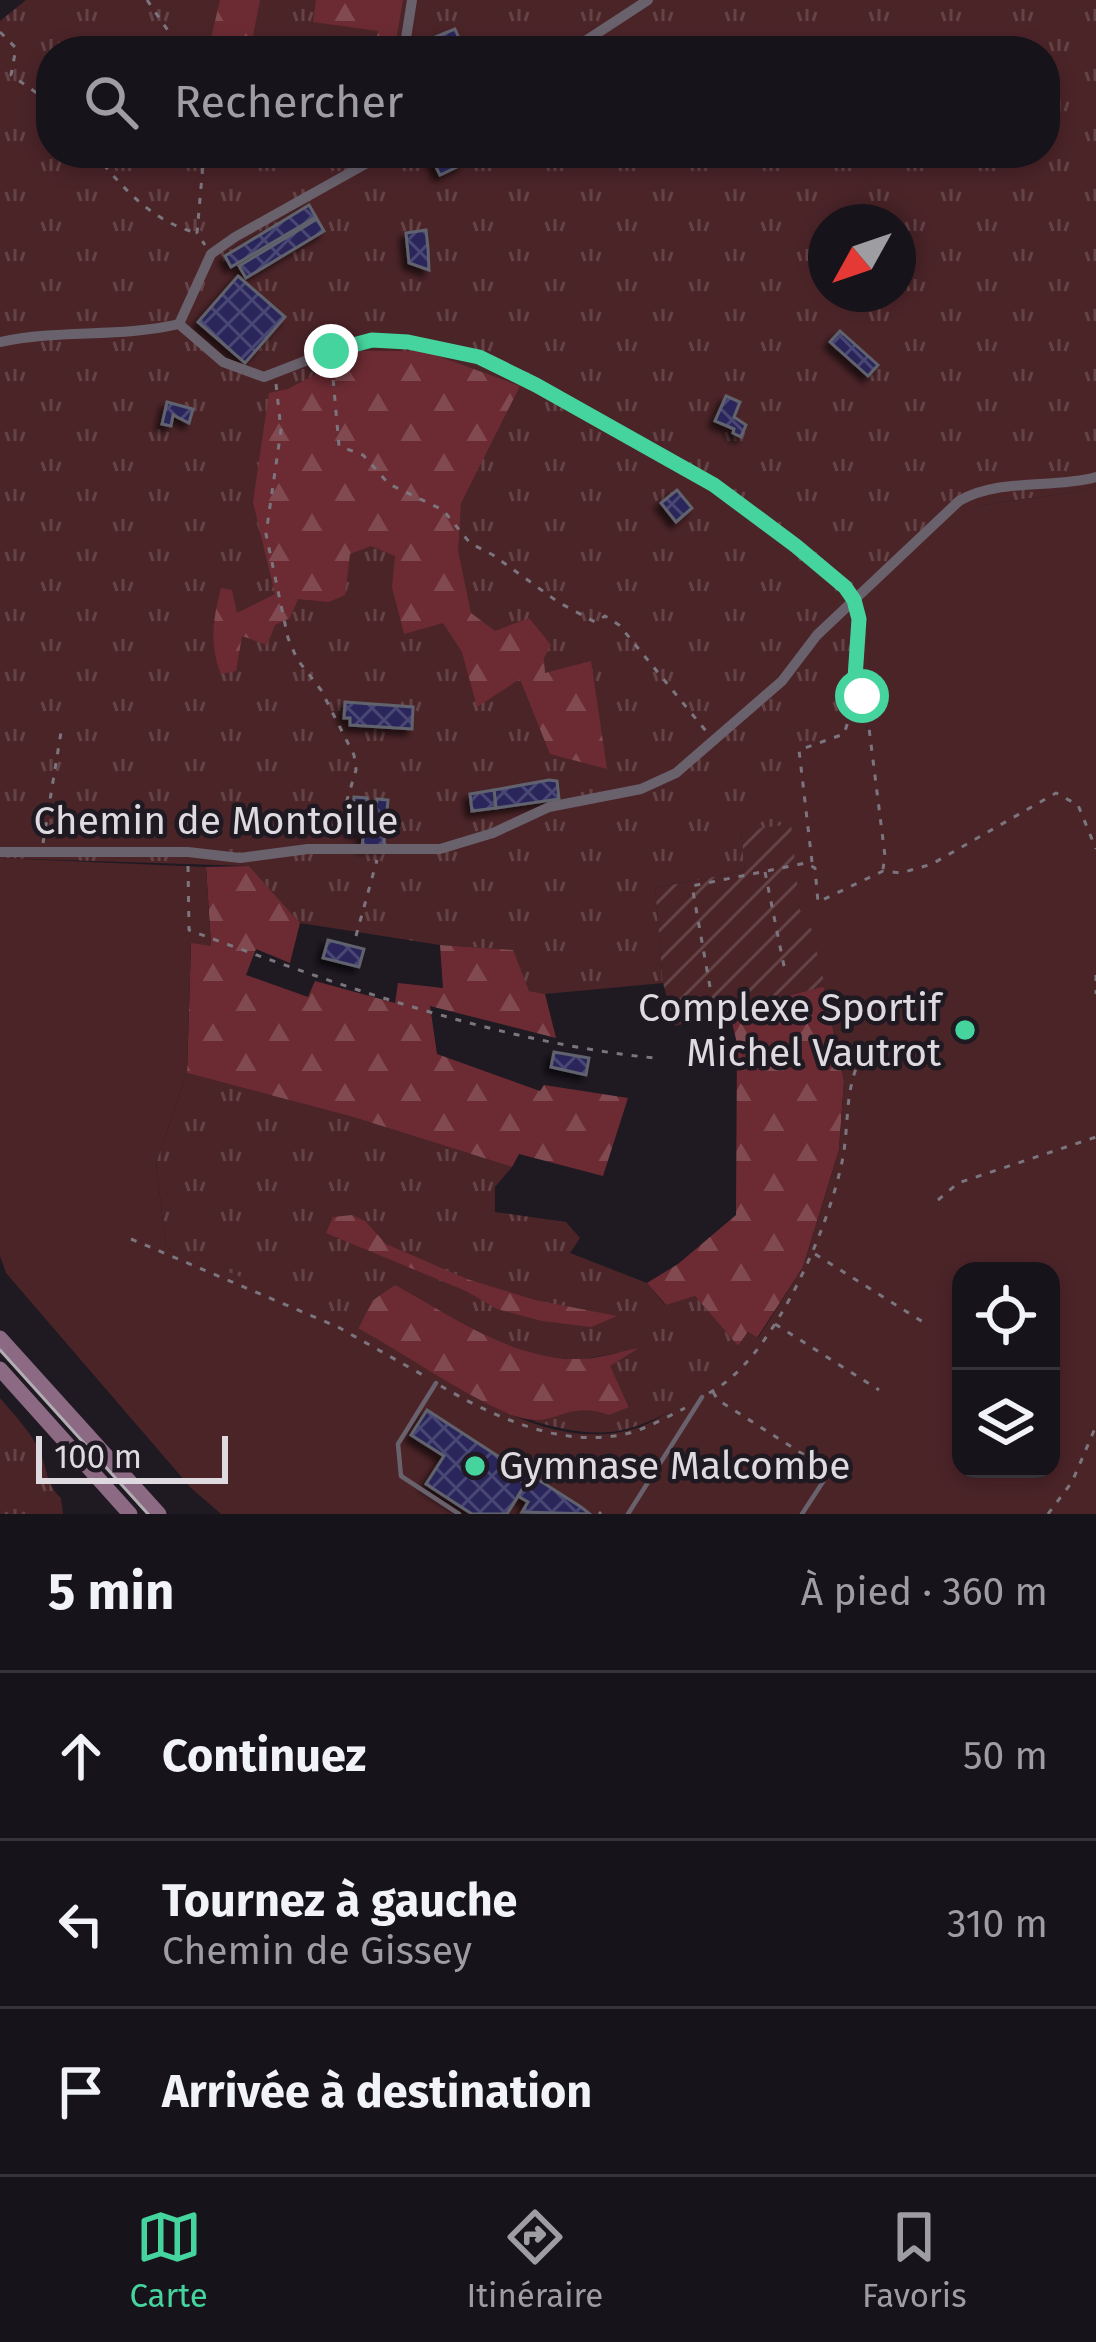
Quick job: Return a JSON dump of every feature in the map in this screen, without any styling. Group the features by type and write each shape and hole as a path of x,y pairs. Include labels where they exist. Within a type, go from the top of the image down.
{"main road":[{"path":"0,1338 159,1514"},
{"path":"0,1369 130,1514"}],"street":[{"path":"406,36 412,0"},
{"path":"593,36 648,0"},
{"path":"179,324 211,254 358,168"},
{"path":"0,342 140,333 179,324"},
{"path":"179,324 223,362 252,375 274,376 372,340 408,342 479,357 714,485 796,546 854,600"},
{"name":"Chemin de Montoille","path":"0,852 188,852 240,858 308,850 440,850 493,833 549,807 641,789 676,773 782,681 817,635 969,495 1096,477"}],"lane":[{"path":"436,1383 398,1444 401,1476 459,1514"},
{"path":"628,1514 702,1396"},
{"path":"802,1514 830,1471"}],"path":[{"path":"147,0 172,36"},
{"path":"0,32 16,48 11,75 36,92"},
{"path":"107,168 129,194 162,220 197,233 204,168"},
{"path":"313,358 327,364 333,378 338,446 363,455 389,484 443,510 470,543 493,554 558,602 595,622 605,616 619,625 715,741"},
{"path":"274,376 281,430 266,534 296,659 321,689 354,755 344,851"},
{"path":"854,600 859,619 854,703 844,734 799,750 818,902 883,871 901,873 932,863 1056,793 1078,806 1096,849"},
{"path":"855,678 868,720 883,871"},
{"path":"41,852 62,726"},
{"path":"188,852 189,930 313,976 459,1017 610,1054 655,1058"},
{"path":"356,936 378,852"},
{"path":"710,987 692,886 812,864"},
{"path":"765,871 785,971"},
{"path":"1096,975 1096,994"},
{"path":"131,1239 338,1327 486,1412 569,1435 612,1437 641,1429 734,1378 774,1323 813,1253 842,1162 850,1079 864,1052"},
{"path":"938,1200 958,1183 1096,1137"},
{"path":"813,1253 923,1322"},
{"path":"774,1323 879,1390"},
{"path":"712,1392 830,1471"},
{"path":"1048,1514 1085,1457 1096,1426"}],"green space":[{"path":"26,0 1096,0 1096,485 976,506 867,605 871,693 867,732 810,897 741,832 745,871 655,888 663,983 545,994 529,991 512,950 440,945 300,923 249,866 0,858 0,21"},
{"path":"220,0 260,0 253,36 212,36"},
{"path":"316,0 403,0 397,36 313,22"},
{"path":"360,351 424,351 520,386 461,503 458,551 471,613 495,631 529,618 551,645 544,658 545,673 591,661 607,769 550,754 520,679 477,707 462,652 443,623 404,634 392,587 395,556 371,546 350,554 345,595 329,602 298,599 290,618 275,625 267,645 242,636 236,671 221,674 214,631 221,588 232,590 237,613 275,594 253,502 269,393 288,389"},
{"name":"Complexe Sportif Michel Vautrot","path":"1096,485 1096,1514 221,1514 191,1488 6,1273 0,1256 0,858 206,867 211,946 191,943 187,1073 156,1163 166,1247 338,1318 494,1407 530,1422 567,1432 603,1434 640,1427 740,1365 731,1356 748,1332 758,1338 803,1267 839,1150 844,1081 807,912 800,912 783,759 867,732 871,693 867,605 926,546 976,506"},
{"path":"791,824 800,911 807,911 825,986 675,1026 663,983 655,888 745,871 741,831"},
{"path":"249,866 300,923 290,963 256,949 246,975 308,997 315,981 395,1003 398,983 443,988 440,945 513,950 529,991 545,994 556,1038 430,1006 437,1054 540,1091 544,1085 628,1098 603,1176 519,1154 512,1167 353,1117 187,1073 191,942 211,945 206,867"},
{"path":"825,986 844,1081 839,1150 803,1267 757,1338 748,1332 738,1346 695,1296 666,1305 647,1283 678,1264 736,1215 737,1043 729,1011"},
{"path":"187,1073 353,1117 512,1167 495,1187 495,1212 566,1222 580,1238 570,1253 647,1283 665,1305 695,1296 738,1346 732,1356 740,1365 674,1409 634,1427 570,1430 532,1421 586,1407 609,1415 629,1406 609,1366 634,1350 579,1360 532,1355 372,1301 358,1329 166,1247 156,1163"},
{"path":"352,1215 365,1221 386,1244 467,1279 535,1300 617,1316 591,1327 497,1309 466,1291 326,1233 333,1217"},
{"path":"395,1285 481,1333 549,1357 582,1359 639,1348 610,1366 629,1407 609,1415 583,1410 537,1420 486,1405 358,1329 372,1301"},
{"path":"0,1398 37,1446 50,1483 61,1498 63,1514 0,1514"}],"building":[{"path":"309,205 316,217 231,267 225,256"},
{"path":"317,219 324,231 246,278 239,266"},
{"path":"426,230 429,270 409,263 406,233"},
{"path":"238,276 285,317 245,363 198,322"},
{"path":"840,331 878,365 868,376 830,342"},
{"path":"726,396 740,402 734,417 746,425 741,437 715,421"},
{"path":"167,402 193,409 189,423 173,415 171,426 162,424"},
{"path":"677,490 692,508 676,522 661,503"},
{"path":"345,702 413,707 412,729 350,725 350,718 344,718"},
{"path":"557,781 559,799 496,808 494,790"},
{"path":"494,790 496,808 472,811 470,794"},
{"path":"354,797 367,798 367,807 376,808 377,799 388,800 387,847 362,846 364,832 352,831"},
{"path":"328,940 364,949 359,967 323,958"},
{"path":"554,1052 589,1058 586,1075 551,1067"},
{"name":"Gymnase Malcombe","path":"427,1410 530,1477 507,1514 472,1514 426,1484 444,1456 411,1435"},
{"path":"531,1475 590,1514 522,1512 528,1502 518,1496"}],"tram line":[{"path":"0,1350 148,1514"}],"place":[{"name":"Complexe Sportif Michel Vautrot","path":"965,1030"},
{"name":"Gymnase Malcombe","path":"475,1466"}],"route":[{"path":"331,351 372,340 408,342 479,357 714,485 845,587 859,619 855,678 862,696"}]}
